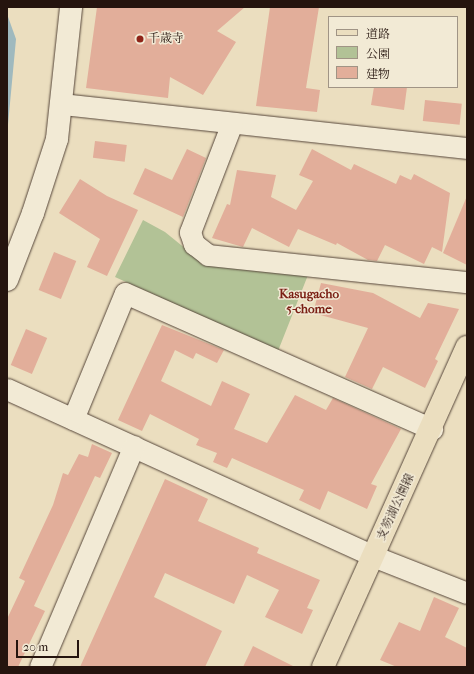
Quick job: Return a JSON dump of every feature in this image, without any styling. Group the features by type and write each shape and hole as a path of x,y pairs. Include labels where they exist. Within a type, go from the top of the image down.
{"main road":[{"name":"支笏湖公園線","path":"323,667 432,429 467,347"}],"street":[{"path":"7,280 33,213 57,139 62,104 71,7"},
{"path":"62,104 467,148"},
{"path":"232,123 190,232 194,244 208,255 467,282"},
{"path":"73,418 125,293 432,429"},
{"path":"7,389 373,556 467,593"},
{"path":"40,667 134,446"}],"green space":[{"path":"143,220 165,232 197,258 308,275 278,351 115,277"}],"water":[{"path":"7,14 16,39 7,135"}],"building":[{"path":"97,7 245,7 217,31 236,42 203,95 170,77 168,98 86,88"},
{"path":"270,7 319,7 306,88 320,90 317,112 256,106"},
{"path":"374,88 407,88 404,110 371,105"},
{"path":"425,100 462,104 460,125 423,121"},
{"path":"95,141 127,145 125,162 93,158"},
{"path":"187,149 206,158 183,217 133,194 145,168 172,180"},
{"path":"312,149 351,170 354,164 396,184 400,175 411,180 414,174 450,193 442,252 432,247 424,264 385,245 377,261 368,260 337,243 336,245 298,229 289,247 252,228 243,247 212,238 227,204 230,205 237,170 276,175 271,197 296,210 313,181 299,175"},
{"path":"80,179 107,196 138,210 107,276 87,267 100,239 59,213"},
{"path":"467,196 467,265 443,253"},
{"path":"54,252 76,261 61,299 39,290"},
{"path":"321,283 373,293 420,318 428,303 459,309 435,359 438,361 425,388 383,367 372,389 345,377 368,328 313,313"},
{"path":"162,325 224,350 217,363 196,353 193,359 175,350 161,381 211,406 222,381 250,394 234,429 267,443 295,395 326,410 333,398 401,429 371,484 377,486 367,509 328,491 320,510 299,500 304,490 232,458 227,468 213,462 217,453 196,445 199,439 150,414 142,431 118,420"},
{"path":"26,329 47,338 32,374 11,365"},
{"path":"92,444 112,453 100,478 95,476 34,606 45,611 18,667 7,667 7,619 25,581 19,578 53,505 63,473 68,475 79,454 88,457"},
{"path":"165,479 208,499 198,521 259,548 257,553 320,580 307,608 313,610 302,634 265,617 279,590 247,575 234,604 165,573 154,597 222,631 205,667 80,667"},
{"path":"434,597 459,608 445,637 467,648 467,667 397,667 380,660 399,622 420,631"},
{"path":"253,646 295,667 243,667"}],"place":[{"name":"千歳寺","path":"140,39"}],"district":[{"name":"Kasugacho 5-chome","path":"309,302"}]}
